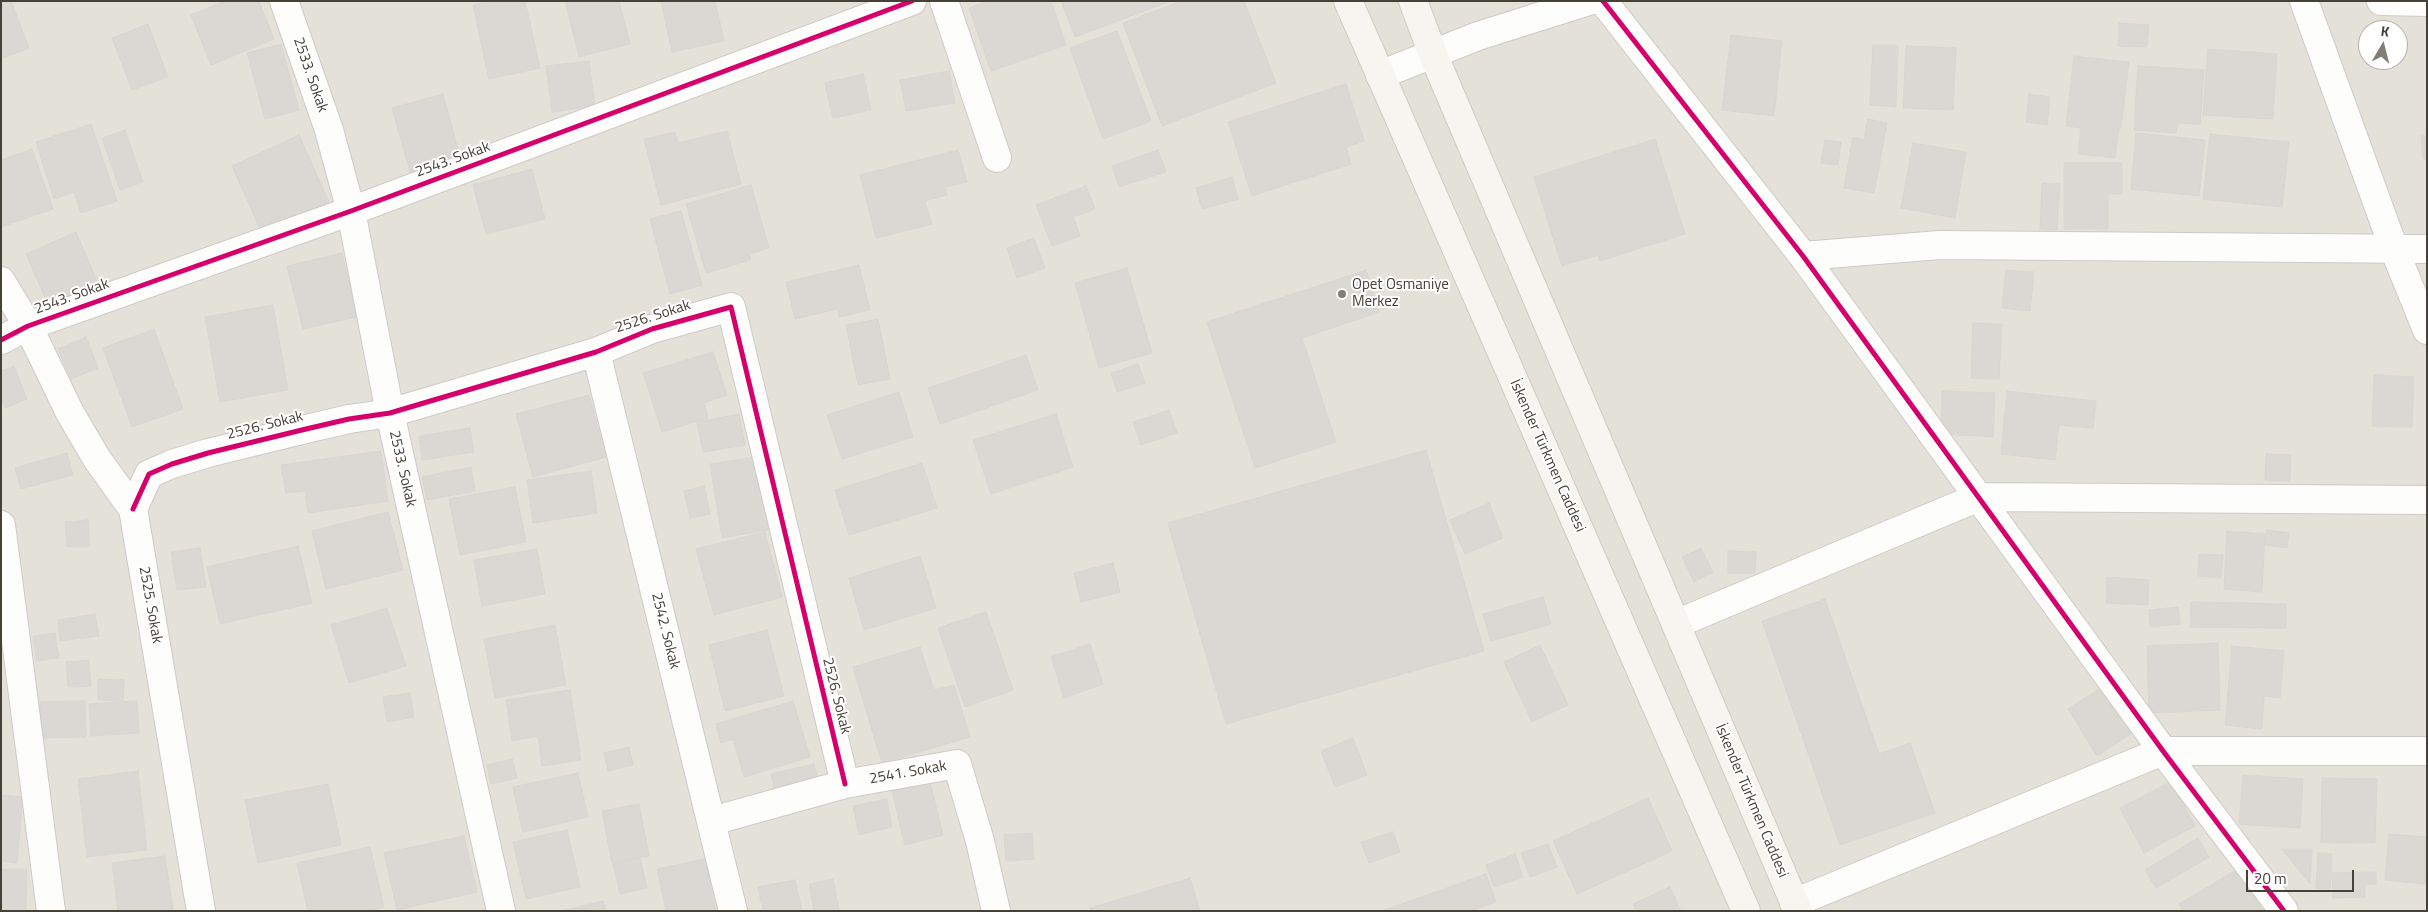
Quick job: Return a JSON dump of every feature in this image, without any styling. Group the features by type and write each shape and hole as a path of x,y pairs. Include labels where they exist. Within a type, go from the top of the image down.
{"main road":[{"name":"İskender Türkmen Caddesi","path":"1348,1 1746,911"},
{"name":"İskender Türkmen Caddesi","path":"1413,1 1433,54 1796,907"}],"street":[{"name":"2533. Sokak","path":"284,1 329,130 351,211 390,413 501,911"},
{"name":"2543. Sokak","path":"1,340 28,326 351,211 912,1"},
{"path":"944,1 997,158"},
{"path":"1380,75 1478,36 1589,1"},
{"path":"1603,1 1803,256 2163,751 2284,911"},
{"path":"2304,1 2394,249 2427,330"},
{"path":"2382,1 2427,2"},
{"path":"1803,256 1940,245 2427,249"},
{"name":"2525. Sokak","path":"1,281 28,326 70,413 97,459 133,509 201,911"},
{"name":"2526. Sokak","path":"133,509 149,474 172,464 208,453 315,427 390,413 596,352 652,329 731,307 845,784"},
{"name":"2542. Sokak","path":"596,352 733,911"},
{"path":"1676,624 1980,497 2427,500"},
{"path":"1,525 51,911"},
{"path":"1796,907 2163,751 2427,751"},
{"name":"2541. Sokak","path":"712,821 845,784 957,764 980,841 996,911"}],"shaded area":[{"path":"1,1 2427,1 2427,911 1,911"}],"building":[{"path":"1,1 11,1 29,48 1,59"},
{"path":"225,1 259,1 274,39 211,65 191,15"},
{"path":"488,1 525,1 540,68 489,79 473,5"},
{"path":"565,1 619,1 630,44 579,57"},
{"path":"661,1 715,1 724,41 672,52"},
{"path":"988,1 1051,1 1066,45 991,71 969,8"},
{"path":"1061,1 1171,1 1075,37"},
{"path":"1181,1 1244,1 1276,83 1162,126 1123,23"},
{"path":"2119,23 2149,25 2147,47 2118,46"},
{"path":"148,24 168,77 132,90 112,38"},
{"path":"1117,31 1151,121 1103,139 1070,48"},
{"path":"1731,35 1782,41 1774,116 1722,110"},
{"path":"281,44 299,110 265,119 247,53"},
{"path":"1873,45 1898,46 1896,107 1870,105"},
{"path":"1906,46 1956,48 1953,110 1903,108"},
{"path":"2208,49 2277,54 2273,119 2203,115"},
{"path":"2074,56 2129,62 2121,128 2119,128 2115,158 2078,154 2081,128 2066,126"},
{"path":"589,61 595,106 552,112 546,66"},
{"path":"2138,66 2204,70 2200,124 2178,123 2176,133 2134,130"},
{"path":"949,71 955,103 906,111 900,80"},
{"path":"863,74 871,110 833,118 825,83"},
{"path":"1346,84 1364,141 1346,147 1351,164 1252,196 1228,122"},
{"path":"443,94 461,161 411,175 392,108"},
{"path":"2029,94 2050,97 2047,125 2026,122"},
{"path":"1868,119 1887,123 1874,193 1844,188 1853,137 1864,140"},
{"path":"91,124 117,201 81,213 74,192 54,199 36,142"},
{"path":"125,130 143,182 120,190 102,138"},
{"path":"727,131 741,184 661,205 644,139 675,132 678,143"},
{"path":"2136,133 2205,140 2199,196 2131,189"},
{"path":"2210,134 2289,142 2282,207 2203,199"},
{"path":"299,135 329,202 261,231 232,166"},
{"path":"2421,136 2427,136 2427,159 2423,159"},
{"path":"1655,139 1685,234 1600,261 1598,255 1562,266 1534,177"},
{"path":"1825,140 1841,142 1838,165 1821,163"},
{"path":"1913,143 1966,152 1955,218 1901,208"},
{"path":"32,149 53,209 1,227 1,160"},
{"path":"958,150 967,182 945,187 947,195 925,201 932,224 876,238 860,175"},
{"path":"1158,150 1166,172 1119,187 1112,166"},
{"path":"2064,163 2122,163 2122,194 2108,194 2108,229 2064,229"},
{"path":"532,169 545,219 486,234 473,185"},
{"path":"1232,177 1238,199 1202,209 1196,188"},
{"path":"2042,183 2060,184 2057,230 2040,229"},
{"path":"751,185 769,248 750,254 751,260 706,273 686,204"},
{"path":"1086,186 1095,209 1073,217 1080,236 1052,246 1036,205"},
{"path":"681,211 702,285 670,294 650,219"},
{"path":"76,232 100,288 50,309 26,254"},
{"path":"1034,238 1045,268 1017,278 1007,248"},
{"path":"342,253 357,317 303,329 287,266"},
{"path":"859,265 870,310 839,317 837,309 795,319 786,282"},
{"path":"1127,268 1152,353 1099,368 1075,283"},
{"path":"1366,270 1379,312 1302,338 1336,442 1255,468 1207,322"},
{"path":"2006,270 2034,272 2030,311 2002,308"},
{"path":"273,305 288,390 220,402 205,317"},
{"path":"878,319 890,379 858,385 846,325"},
{"path":"1973,323 2002,324 1999,379 1971,378"},
{"path":"154,329 183,409 132,427 103,348"},
{"path":"86,337 98,368 71,379 58,349"},
{"path":"713,352 727,395 704,403 708,418 662,432 643,373"},
{"path":"1026,355 1038,390 940,424 928,388"},
{"path":"1138,364 1145,383 1117,392 1111,373"},
{"path":"14,366 27,399 5,408 1,399 1,371"},
{"path":"2374,375 2414,377 2412,427 2372,426"},
{"path":"1942,391 1995,393 1993,437 1941,434"},
{"path":"2007,391 2096,401 2093,428 2059,425 2055,460 2001,454"},
{"path":"899,392 913,437 842,459 827,415"},
{"path":"589,395 606,457 533,477 516,414"},
{"path":"1169,410 1177,433 1141,445 1133,422"},
{"path":"739,414 745,445 703,452 697,422"},
{"path":"1056,414 1073,467 991,494 973,440"},
{"path":"470,428 474,452 422,460 419,436"},
{"path":"1426,450 1484,651 1226,724 1168,523"},
{"path":"381,451 388,501 308,513 305,491 286,493 281,465"},
{"path":"67,453 73,475 21,489 15,468"},
{"path":"2266,454 2291,455 2290,481 2265,480"},
{"path":"762,456 774,529 722,538 710,464"},
{"path":"922,463 937,508 849,535 835,490"},
{"path":"471,467 475,491 427,500 422,477"},
{"path":"591,471 597,513 533,523 527,480"},
{"path":"704,486 710,514 690,518 684,491"},
{"path":"515,487 526,542 460,555 449,499"},
{"path":"1489,503 1503,538 1465,554 1450,520"},
{"path":"388,512 403,570 326,589 312,531"},
{"path":"88,520 90,546 67,547 65,522"},
{"path":"2267,530 2289,533 2287,548 2265,545"},
{"path":"2227,531 2265,534 2262,592 2224,589"},
{"path":"765,532 782,597 714,615 696,549"},
{"path":"298,546 312,603 220,624 207,567"},
{"path":"200,548 206,587 177,590 171,552"},
{"path":"1701,548 1713,572 1694,582 1682,557"},
{"path":"537,549 545,594 482,606 474,560"},
{"path":"1728,551 1756,552 1755,573 1728,573"},
{"path":"2199,554 2223,555 2221,578 2198,576"},
{"path":"920,556 936,608 864,630 849,578"},
{"path":"1113,563 1120,592 1081,602 1074,573"},
{"path":"2107,577 2149,580 2148,605 2106,603"},
{"path":"1543,597 1551,624 1491,641 1483,614"},
{"path":"1825,599 1879,754 1910,743 1935,813 1840,845 1762,621"},
{"path":"2191,602 2286,604 2286,628 2190,627"},
{"path":"2178,607 2180,624 2150,627 2149,610"},
{"path":"387,608 406,666 349,683 331,625"},
{"path":"986,612 1013,690 965,707 938,628"},
{"path":"95,614 99,636 60,641 58,620"},
{"path":"555,625 566,685 495,698 484,639"},
{"path":"767,630 784,696 725,711 709,645"},
{"path":"55,633 59,658 37,661 33,636"},
{"path":"2218,643 2220,710 2149,713 2147,646"},
{"path":"1090,644 1103,684 1064,698 1051,657"},
{"path":"1540,645 1568,705 1532,722 1504,662"},
{"path":"2232,646 2284,651 2280,698 2264,696 2262,729 2225,725"},
{"path":"920,647 934,690 954,685 970,737 882,763 853,667"},
{"path":"89,660 91,686 68,687 66,662"},
{"path":"98,679 124,680 123,701 98,700"},
{"path":"2105,685 2134,732 2097,756 2068,709"},
{"path":"570,690 581,760 542,766 538,736 512,741 506,700"},
{"path":"410,693 414,717 387,722 383,697"},
{"path":"85,701 86,737 41,738 40,702"},
{"path":"137,701 139,733 91,736 89,704"},
{"path":"793,701 810,757 744,777 733,739 721,743 716,724"},
{"path":"1353,738 1367,775 1335,787 1321,751"},
{"path":"629,747 633,765 608,771 604,753"},
{"path":"512,759 517,778 491,784 487,765"},
{"path":"814,764 820,788 776,798 771,774"},
{"path":"138,771 147,850 87,857 78,779"},
{"path":"578,773 588,817 523,832 513,787"},
{"path":"2243,775 2303,779 2300,828 2239,824"},
{"path":"2322,778 2377,779 2375,843 2321,842"},
{"path":"2172,781 2195,826 2144,853 2120,808"},
{"path":"930,782 943,835 905,845 892,791"},
{"path":"328,784 341,845 258,863 245,800"},
{"path":"1,795 23,797 17,863 1,861"},
{"path":"1648,798 1672,851 1577,894 1553,841"},
{"path":"887,799 892,827 859,835 853,806"},
{"path":"639,804 649,856 612,863 602,811"},
{"path":"567,830 580,887 526,899 513,842"},
{"path":"1393,832 1400,852 1369,863 1361,842"},
{"path":"1032,833 1034,859 1006,861 1004,835"},
{"path":"2389,834 2427,837 2425,884 2385,880"},
{"path":"464,836 477,892 397,910 384,853"},
{"path":"2198,838 2209,857 2156,888 2145,870"},
{"path":"1548,844 1557,867 1530,877 1521,853"},
{"path":"370,847 384,907 367,911 308,911 297,863"},
{"path":"2282,849 2312,849 2310,884"},
{"path":"2318,853 2332,854 2330,889 2316,888"},
{"path":"1515,854 1523,877 1494,887 1486,865"},
{"path":"165,856 173,911 118,911 112,863"},
{"path":"640,858 647,888 620,894 613,864"},
{"path":"705,859 716,911 666,911 657,869"},
{"path":"1,869 27,870 26,911 1,911"},
{"path":"2238,869 2263,911 2183,911 2179,904"},
{"path":"2376,872 2376,884 2365,884 2365,897 2333,898 2332,873"},
{"path":"1486,874 1496,902 1472,911 1382,911"},
{"path":"1190,878 1200,911 1091,911 1090,908"},
{"path":"833,879 839,911 814,911 809,884"},
{"path":"795,880 802,911 763,911 758,887"},
{"path":"1670,887 1681,911 1637,911 1633,904"},
{"path":"603,901 606,911 561,911"}],"cycle path":[{"path":"1,340 28,326 351,211 912,1"},
{"path":"1603,1 1803,256 2163,751 2284,911"},
{"path":"133,509 149,474 172,464 208,453 306,429 349,419 390,413 596,352 652,329 731,307 845,784"}],"place":[{"name":"Opet Osmaniye Merkez","path":"1342,294"}]}
